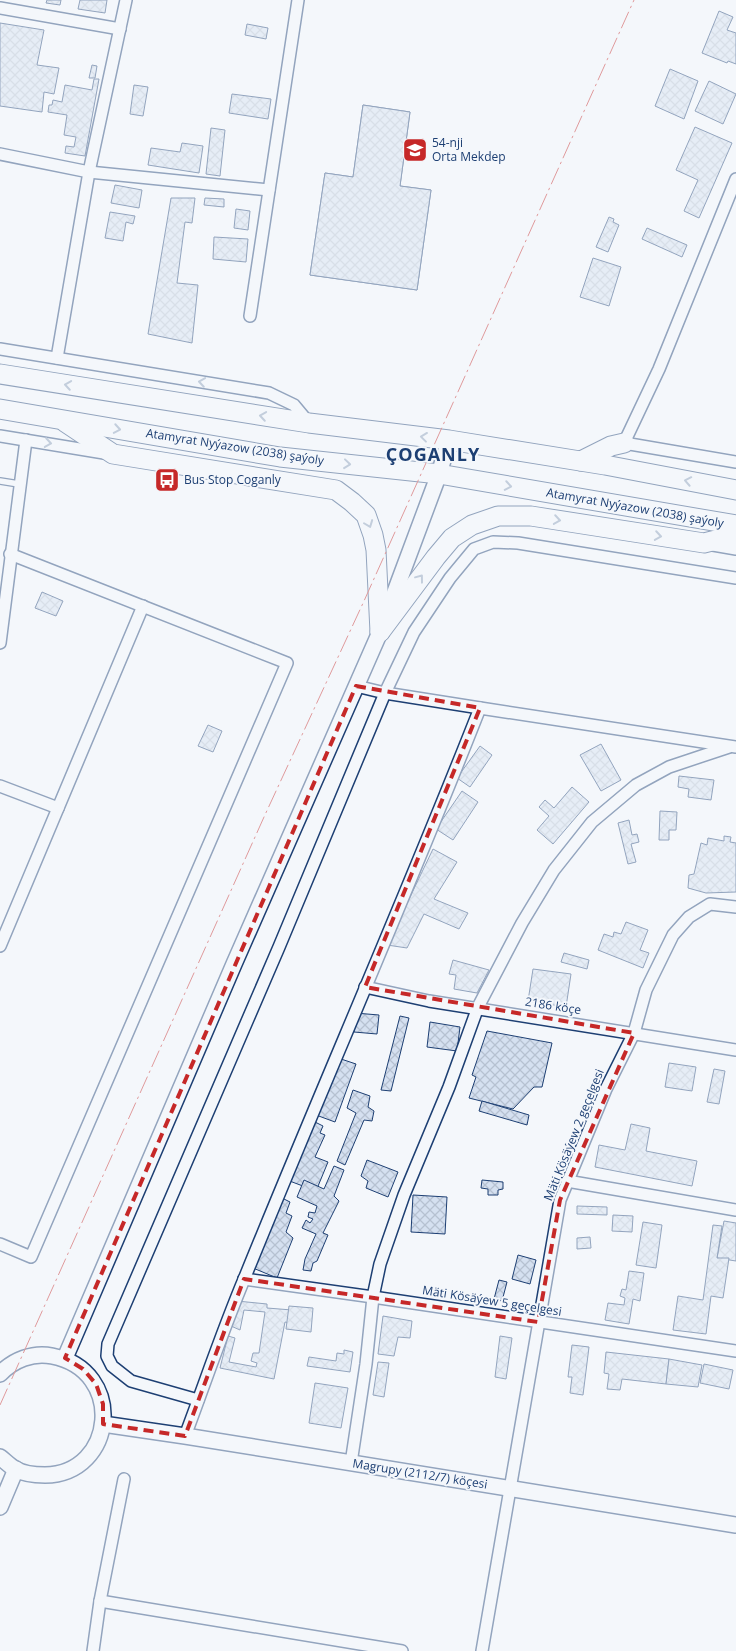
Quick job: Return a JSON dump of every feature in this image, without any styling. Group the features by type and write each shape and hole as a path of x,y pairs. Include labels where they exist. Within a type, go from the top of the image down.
{"main road":[{"path":"0,374 309,423 449,440 582,461 736,490"},
{"name":"Atamyrat Nyýazow (2038) şaýoly","path":"0,409 280,457 439,474 736,525"},
{"path":"60,419 113,454 336,490 366,515 373,535 376,550 380,632"},
{"path":"582,461 611,446 624,443"},
{"path":"232,473 280,457"},
{"path":"554,493 612,529"},
{"path":"380,632 452,538 472,525 498,516 531,516 704,543 736,536"}],"street":[{"path":"57,358 89,172 126,0"},
{"path":"250,316 298,0"},
{"path":"0,8 120,29"},
{"path":"0,154 89,172 270,190"},
{"path":"736,179 659,370 624,443 736,462"},
{"path":"0,349 269,393 294,405 309,423"},
{"path":"0,436 113,454"},
{"path":"0,643 26,440"},
{"path":"65,1358 234,964 380,632 439,474 449,440"},
{"path":"198,1400 131,1381 112,1366 107,1356 108,1344 283,938 385,693 414,632 450,578 474,549 493,542 518,543 736,578"},
{"path":"704,543 736,548"},
{"path":"0,1244 31,1257 287,662 10,554"},
{"path":"0,946 143,606"},
{"path":"356,686 385,693 734,746"},
{"path":"185,1436 244,1279 365,987 428,841 480,708"},
{"path":"351,1463 366,1364 373,1297 380,1264 404,1195 449,1088 478,1007 522,923 554,870 592,822 636,785 669,767 734,746"},
{"path":"0,786 58,808"},
{"name":"Mäti Kösäýew 2 geçelgesi","path":"482,1651 560,1200 606,1089 634,1033 646,990 673,934 689,916 710,904 736,907"},
{"name":"2186 köçe","path":"365,987 429,1001 478,1007 736,1050"},
{"path":"567,1182 736,1210"},
{"name":"Mäti Kösäýew 5 geçelgesi","path":"244,1279 736,1352"},
{"path":"0,1374 7,1367 25,1357 45,1354 65,1358 83,1369 96,1384 103,1404 103,1424 97,1442 86,1458 71,1469 54,1475 34,1475 16,1469 0,1457"},
{"name":"Magrupy (2112/7) köçesi","path":"103,1424 736,1525"},
{"path":"0,1507 16,1469"},
{"path":"93,1651 100,1601 124,1479"},
{"path":"100,1601 402,1651"}],"lane":[{"path":"0,481 19,484"}],"highlighted area":[{"path":"356,686 480,708 365,987 634,1033 560,1200 538,1322 244,1279 185,1436 103,1424 103,1404 96,1384 83,1369 65,1358"}],"building":[{"path":"47,0 61,0 60,5 46,3"},
{"path":"80,0 107,0 105,13 78,9"},
{"path":"719,11 733,17 727,30 736,33 736,64 728,61 727,63 702,53"},
{"path":"0,23 44,30 37,65 59,68 54,94 44,92 42,112 0,106"},
{"path":"247,24 268,28 266,39 245,35"},
{"path":"92,65 97,66 95,78 89,78"},
{"path":"670,69 698,81 684,119 655,106"},
{"path":"94,79 99,79 85,156 65,153 66,146 74,147 76,137 64,135 67,115 48,112 49,105 52,105 53,100 62,102 65,85 92,90"},
{"path":"709,81 736,94 723,124 695,111"},
{"path":"134,85 148,87 143,116 130,114"},
{"path":"232,94 271,99 268,119 229,113"},
{"path":"363,105 410,112 400,186 431,190 417,290 310,275 325,173 353,177","holes":["351,204 395,209 387,260 343,254"]},
{"path":"363,105 410,112 400,186 431,190 417,290 310,275 325,173 353,177"},
{"path":"695,127 732,143 699,218 684,211 698,180 676,170"},
{"path":"211,128 225,130 220,176 206,174"},
{"path":"182,143 203,146 199,173 148,165 151,148 180,152"},
{"path":"115,185 142,190 139,208 111,203"},
{"path":"171,198 195,198 192,223 185,222 177,283 198,285 192,343 148,334"},
{"path":"205,198 224,199 224,207 204,205"},
{"path":"236,209 250,211 248,230 234,228"},
{"path":"110,212 135,216 133,224 126,222 123,241 105,238"},
{"path":"609,217 614,219 613,222 619,225 608,252 596,247"},
{"path":"647,228 687,245 682,257 642,239"},
{"path":"214,237 248,239 246,262 213,259"},
{"path":"593,258 621,267 609,306 580,297"},
{"path":"42,592 63,601 56,616 35,608"},
{"path":"208,725 222,731 213,752 198,746"},
{"path":"601,744 621,780 601,791 580,755"},
{"path":"480,746 492,755 470,787 457,778"},
{"path":"679,776 714,780 711,800 688,797 689,789 678,787"},
{"path":"572,787 589,802 553,844 537,830 549,816 539,807 545,800 554,808"},
{"path":"462,791 478,802 453,840 436,829"},
{"path":"660,811 677,812 676,830 669,830 669,840 659,840"},
{"path":"629,820 632,835 637,834 639,842 631,844 636,862 628,864 618,823"},
{"path":"724,836 731,837 730,842 736,843 736,892 706,893 688,888 689,875 694,874 701,843 707,845 708,838 724,841"},
{"path":"433,849 457,862 434,899 468,913 459,929 424,914 407,948 387,945"},
{"path":"626,922 648,930 640,950 649,953 643,968 598,950 604,934 613,937 614,932 621,934"},
{"path":"564,953 589,960 587,969 561,962"},
{"path":"453,960 489,970 477,993 454,989 456,975 449,974"},
{"path":"533,969 571,974 566,1007 528,1001"},
{"path":"355,1013 379,1015 377,1034 354,1032"},
{"path":"400,1016 409,1018 391,1091 381,1090"},
{"path":"430,1022 460,1027 457,1051 427,1047"},
{"path":"487,1031 552,1043 542,1087 534,1087 513,1109 469,1098 476,1077 472,1075"},
{"path":"338,1058 356,1064 335,1122 316,1115"},
{"path":"669,1063 696,1067 692,1091 665,1087"},
{"path":"714,1069 725,1071 719,1104 707,1102"},
{"path":"353,1090 370,1096 368,1107 374,1111 372,1121 364,1120 345,1165 337,1161 356,1113 347,1108"},
{"path":"482,1101 529,1115 527,1125 479,1111"},
{"path":"313,1121 323,1126 320,1133 325,1135 315,1157 328,1162 316,1191 287,1180"},
{"path":"631,1124 650,1128 646,1151 697,1161 692,1186 595,1167 599,1145 625,1150"},
{"path":"367,1160 398,1172 388,1197 366,1188 368,1181 361,1176"},
{"path":"334,1166 344,1170 334,1196 339,1201 323,1233 328,1235 317,1261 313,1263 311,1271 303,1270 305,1259 316,1234 302,1228 306,1220 310,1223 313,1219 308,1217 309,1212 315,1213 317,1206 297,1197 304,1180 324,1189"},
{"path":"482,1180 503,1182 503,1189 498,1190 498,1195 488,1195 488,1189 481,1188"},
{"path":"413,1195 447,1197 445,1234 411,1232"},
{"path":"282,1198 290,1202 286,1213 292,1216 286,1232 293,1238 277,1278 253,1268"},
{"path":"577,1206 607,1207 607,1215 577,1214"},
{"path":"613,1215 633,1216 632,1232 612,1231"},
{"path":"724,1221 736,1223 736,1261 717,1258"},
{"path":"643,1222 662,1225 656,1268 636,1265"},
{"path":"713,1225 722,1226 717,1258 729,1258 723,1298 711,1296 706,1334 673,1330 678,1296 703,1300"},
{"path":"590,1237 591,1248 577,1249 577,1238"},
{"path":"518,1255 536,1260 530,1284 512,1279"},
{"path":"629,1271 644,1273 640,1301 633,1299 629,1324 605,1320 608,1303 624,1305 625,1298 620,1296 622,1289 626,1290"},
{"path":"499,1280 507,1282 502,1301 494,1299"},
{"path":"237,1301 267,1304 267,1308 292,1310 290,1323 285,1322 274,1379 220,1368 228,1336 235,1338 229,1362 256,1367 257,1363 251,1361 253,1353 259,1353 265,1312 244,1310 240,1330 231,1326"},
{"path":"289,1306 313,1308 311,1332 286,1329"},
{"path":"383,1316 412,1321 410,1338 398,1337 394,1356 378,1354"},
{"path":"500,1336 512,1338 506,1379 495,1377"},
{"path":"572,1345 589,1347 583,1395 570,1393 572,1377 568,1377"},
{"path":"344,1350 353,1352 350,1372 307,1366 309,1357 336,1361 337,1353 344,1354"},
{"path":"606,1352 669,1359 666,1384 622,1379 620,1390 607,1389 609,1374 604,1373"},
{"path":"669,1359 702,1365 698,1387 666,1384"},
{"path":"378,1362 389,1363 384,1397 373,1395"},
{"path":"704,1364 733,1370 729,1389 700,1383"},
{"path":"315,1383 348,1388 341,1428 309,1423"}],"power":[{"path":"0,1405 634,0"}],"place":[{"name":"54-nji Orta Mekdep","path":"415,150"},
{"name":"Bus Stop Coganly","path":"167,480"}],"district":[{"name":"ÇOGANLY","path":"433,455"}]}
